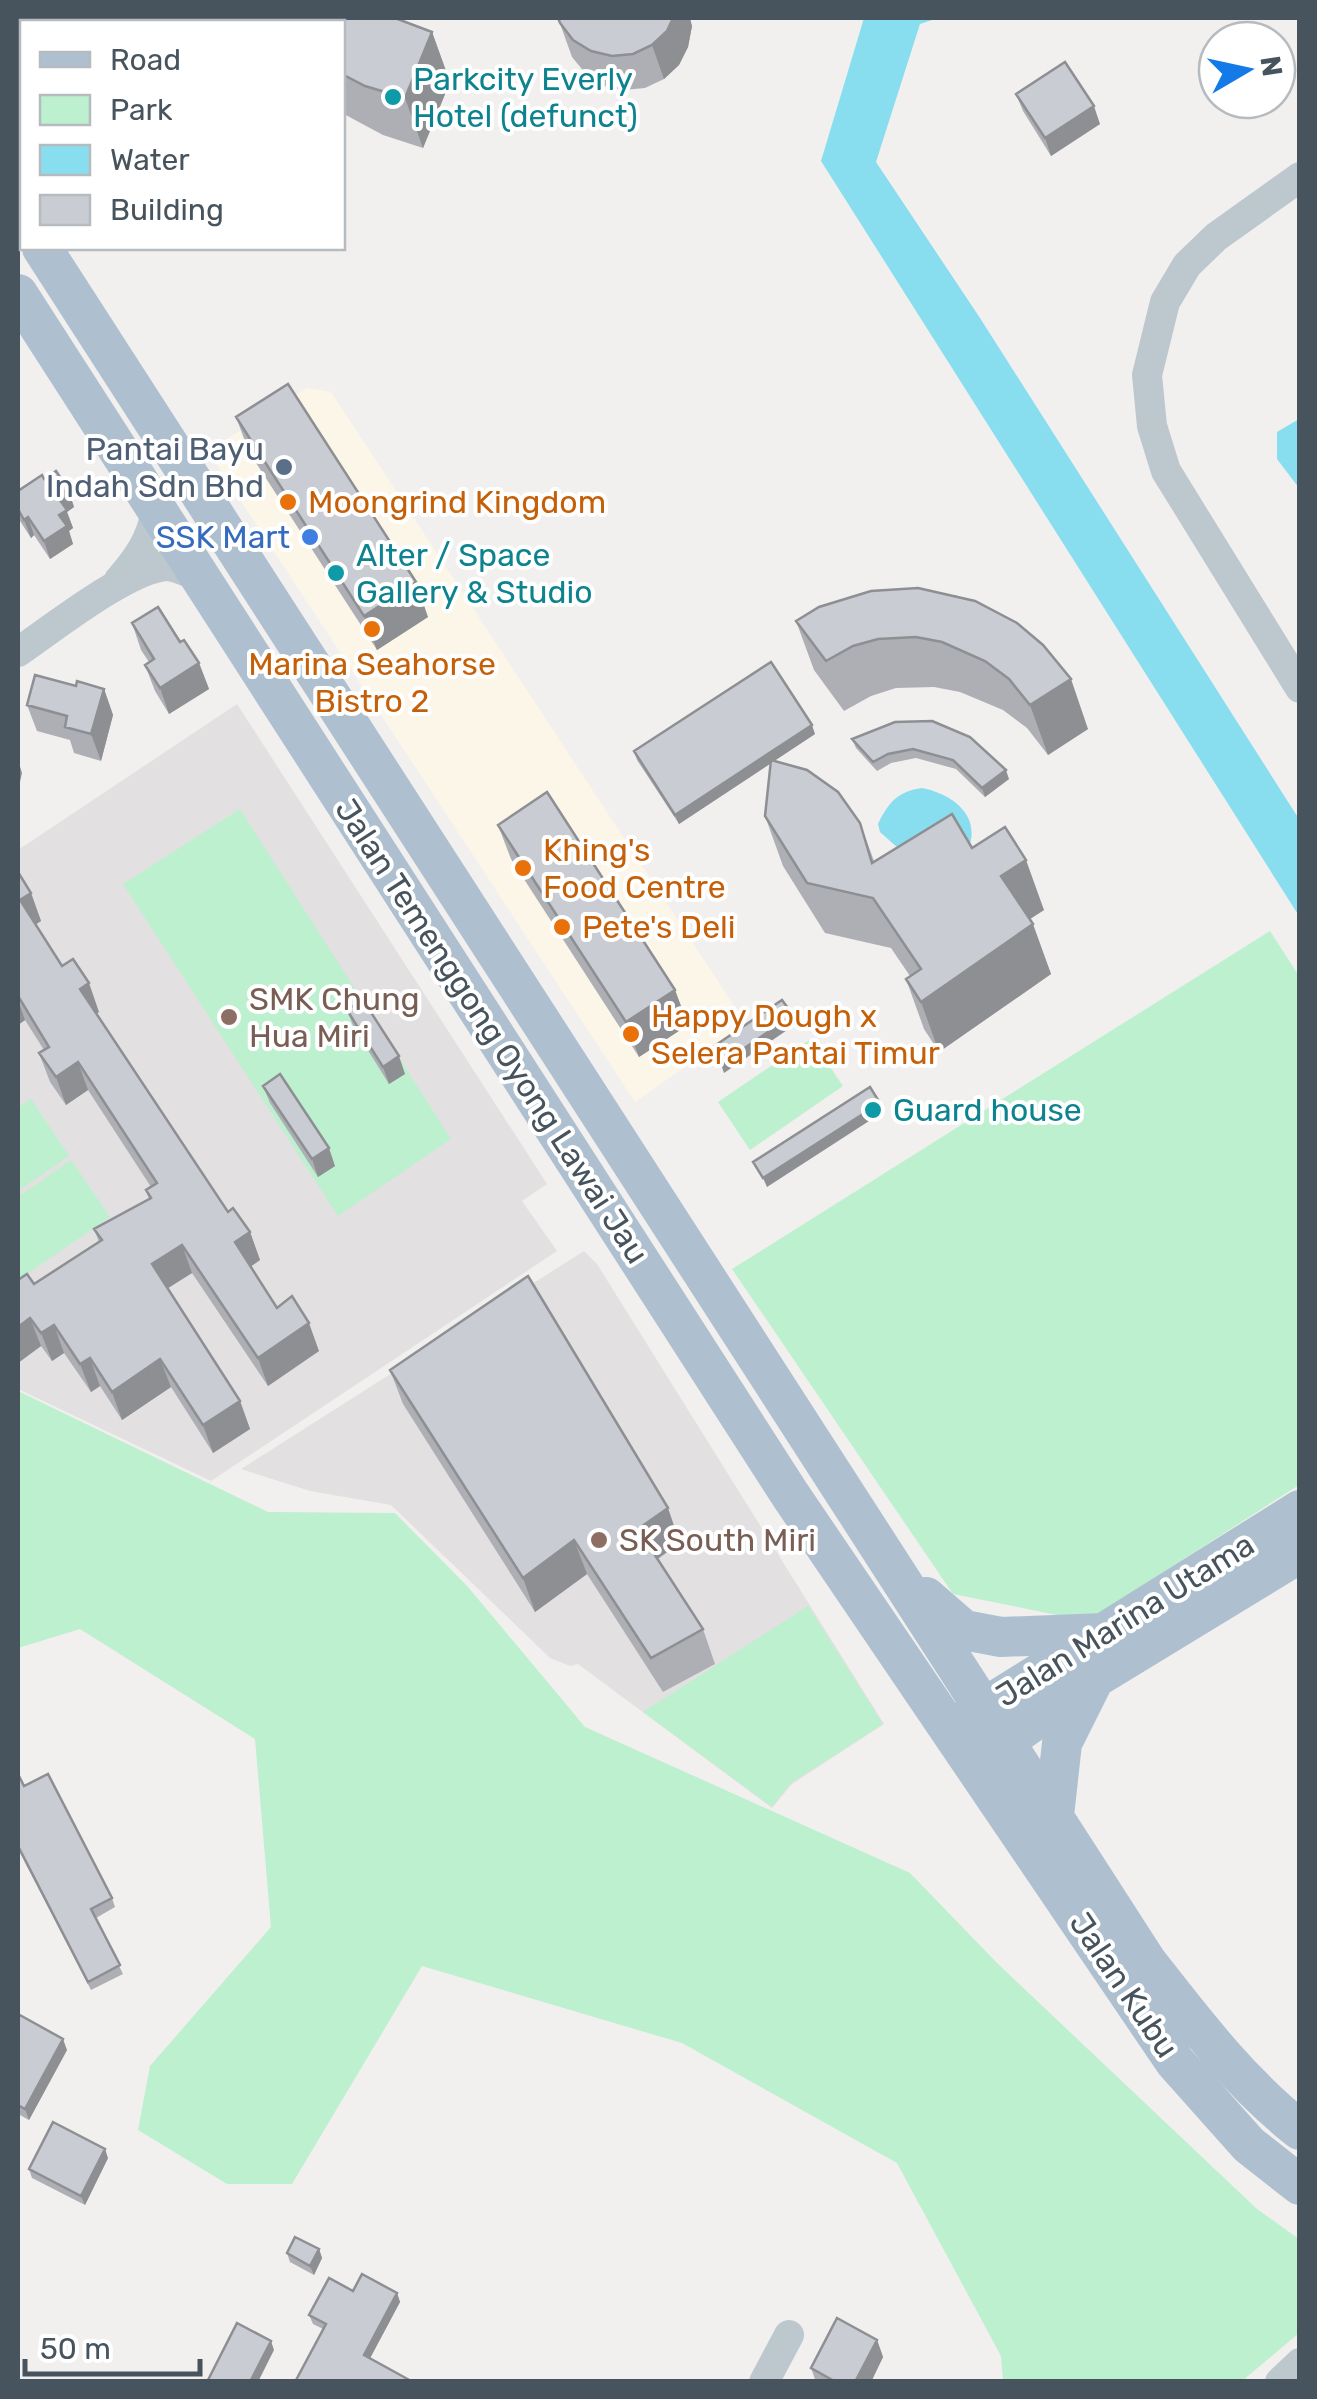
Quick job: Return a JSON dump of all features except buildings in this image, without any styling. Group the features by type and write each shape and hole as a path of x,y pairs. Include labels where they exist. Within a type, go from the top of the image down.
{"main road":[{"name":"Jalan Temenggong Oyong Lawai Jau","path":"43,250 702,1267 886,1560 978,1735"},
{"path":"18,285 98,331 101,369 120,454"},
{"name":"Jalan Temenggong Oyong Lawai Jau","path":"18,294 790,1496 978,1735"},
{"name":"Jalan Marina Utama","path":"978,1735 1106,1632 1300,1510"},
{"name":"Jalan Marina Utama","path":"978,1735 1095,1678 1300,1554"},
{"path":"886,1560 964,1630 1001,1637 1106,1632"},
{"path":"1054,1816 1062,1743 1095,1678"},
{"name":"Jalan Kubu","path":"978,1735 1054,1816 1147,1962 1205,2036 1265,2102 1300,2130"},
{"name":"Jalan Kubu","path":"978,1735 1175,2062 1248,2145 1300,2184"}],"street":[{"path":"1300,177 1216,237 1187,266 1165,302 1147,375 1152,426 1166,471 1300,688"},
{"path":"110,590 144,549 156,510"},
{"path":"18,652 110,590 162,566 177,567 202,580"},
{"path":"764,2382 789,2335"},
{"path":"1280,2382 1300,2362"}],"shaded area":[{"path":"307,388 331,392 746,1024 635,1102 208,451"},
{"name":"SMK Chung Hua Miri","path":"237,704 547,1184 522,1201 557,1251 211,1481 18,1389 18,850"},
{"name":"SK South Miri","path":"584,1251 597,1264 884,1724 792,1784 772,1808 578,1664 570,1666 550,1658 391,1505 310,1491 241,1469"}],"green space":[{"path":"240,809 451,1139 338,1216 123,884"},
{"path":"1270,931 1299,976 1299,1485 1087,1621 953,1594 732,1269"},
{"path":"811,1039 843,1086 750,1150 718,1102"},
{"path":"31,1099 69,1156 18,1191 18,1108"},
{"path":"71,1160 110,1217 18,1280 18,1197"},
{"path":"18,1391 268,1512 395,1513 468,1587 585,1727 910,1873 998,1964 1257,2209 1299,2239 1299,2333 1242,2381 1003,2381 1001,2356 897,2163 682,2043 422,1966 292,2184 227,2184 138,2130 150,2066 271,1927 255,1739 80,1629 18,1648"},
{"path":"808,1606 883,1724 791,1783 772,1807 643,1712"}],"water":[{"path":"864,18 938,18 920,24 876,162 1299,819 1299,916 821,161"},
{"path":"1299,419 1299,488 1277,459 1277,432"},
{"path":"922,788 944,795 962,808 971,827 968,850 898,848 880,832 878,824 890,804 906,792"}],"place":[{"name":"Parkcity Everly Hotel (defunct)","path":"393,97"},
{"name":"Pantai Bayu Indah Sdn Bhd","path":"284,467"},
{"name":"Moongrind Kingdom","path":"288,502"},
{"name":"SSK Mart","path":"310,537"},
{"name":"Alter / Space Gallery & Studio","path":"336,573"},
{"name":"Marina Seahorse Bistro 2","path":"372,629"},
{"name":"Khing's Food Centre","path":"523,868"},
{"name":"Pete's Deli","path":"562,927"},
{"name":"SMK Chung Hua Miri","path":"229,1017"},
{"name":"Happy Dough x Selera Pantai Timur","path":"631,1034"},
{"name":"Guard house","path":"873,1110"},
{"name":"SK South Miri","path":"599,1540"}]}
